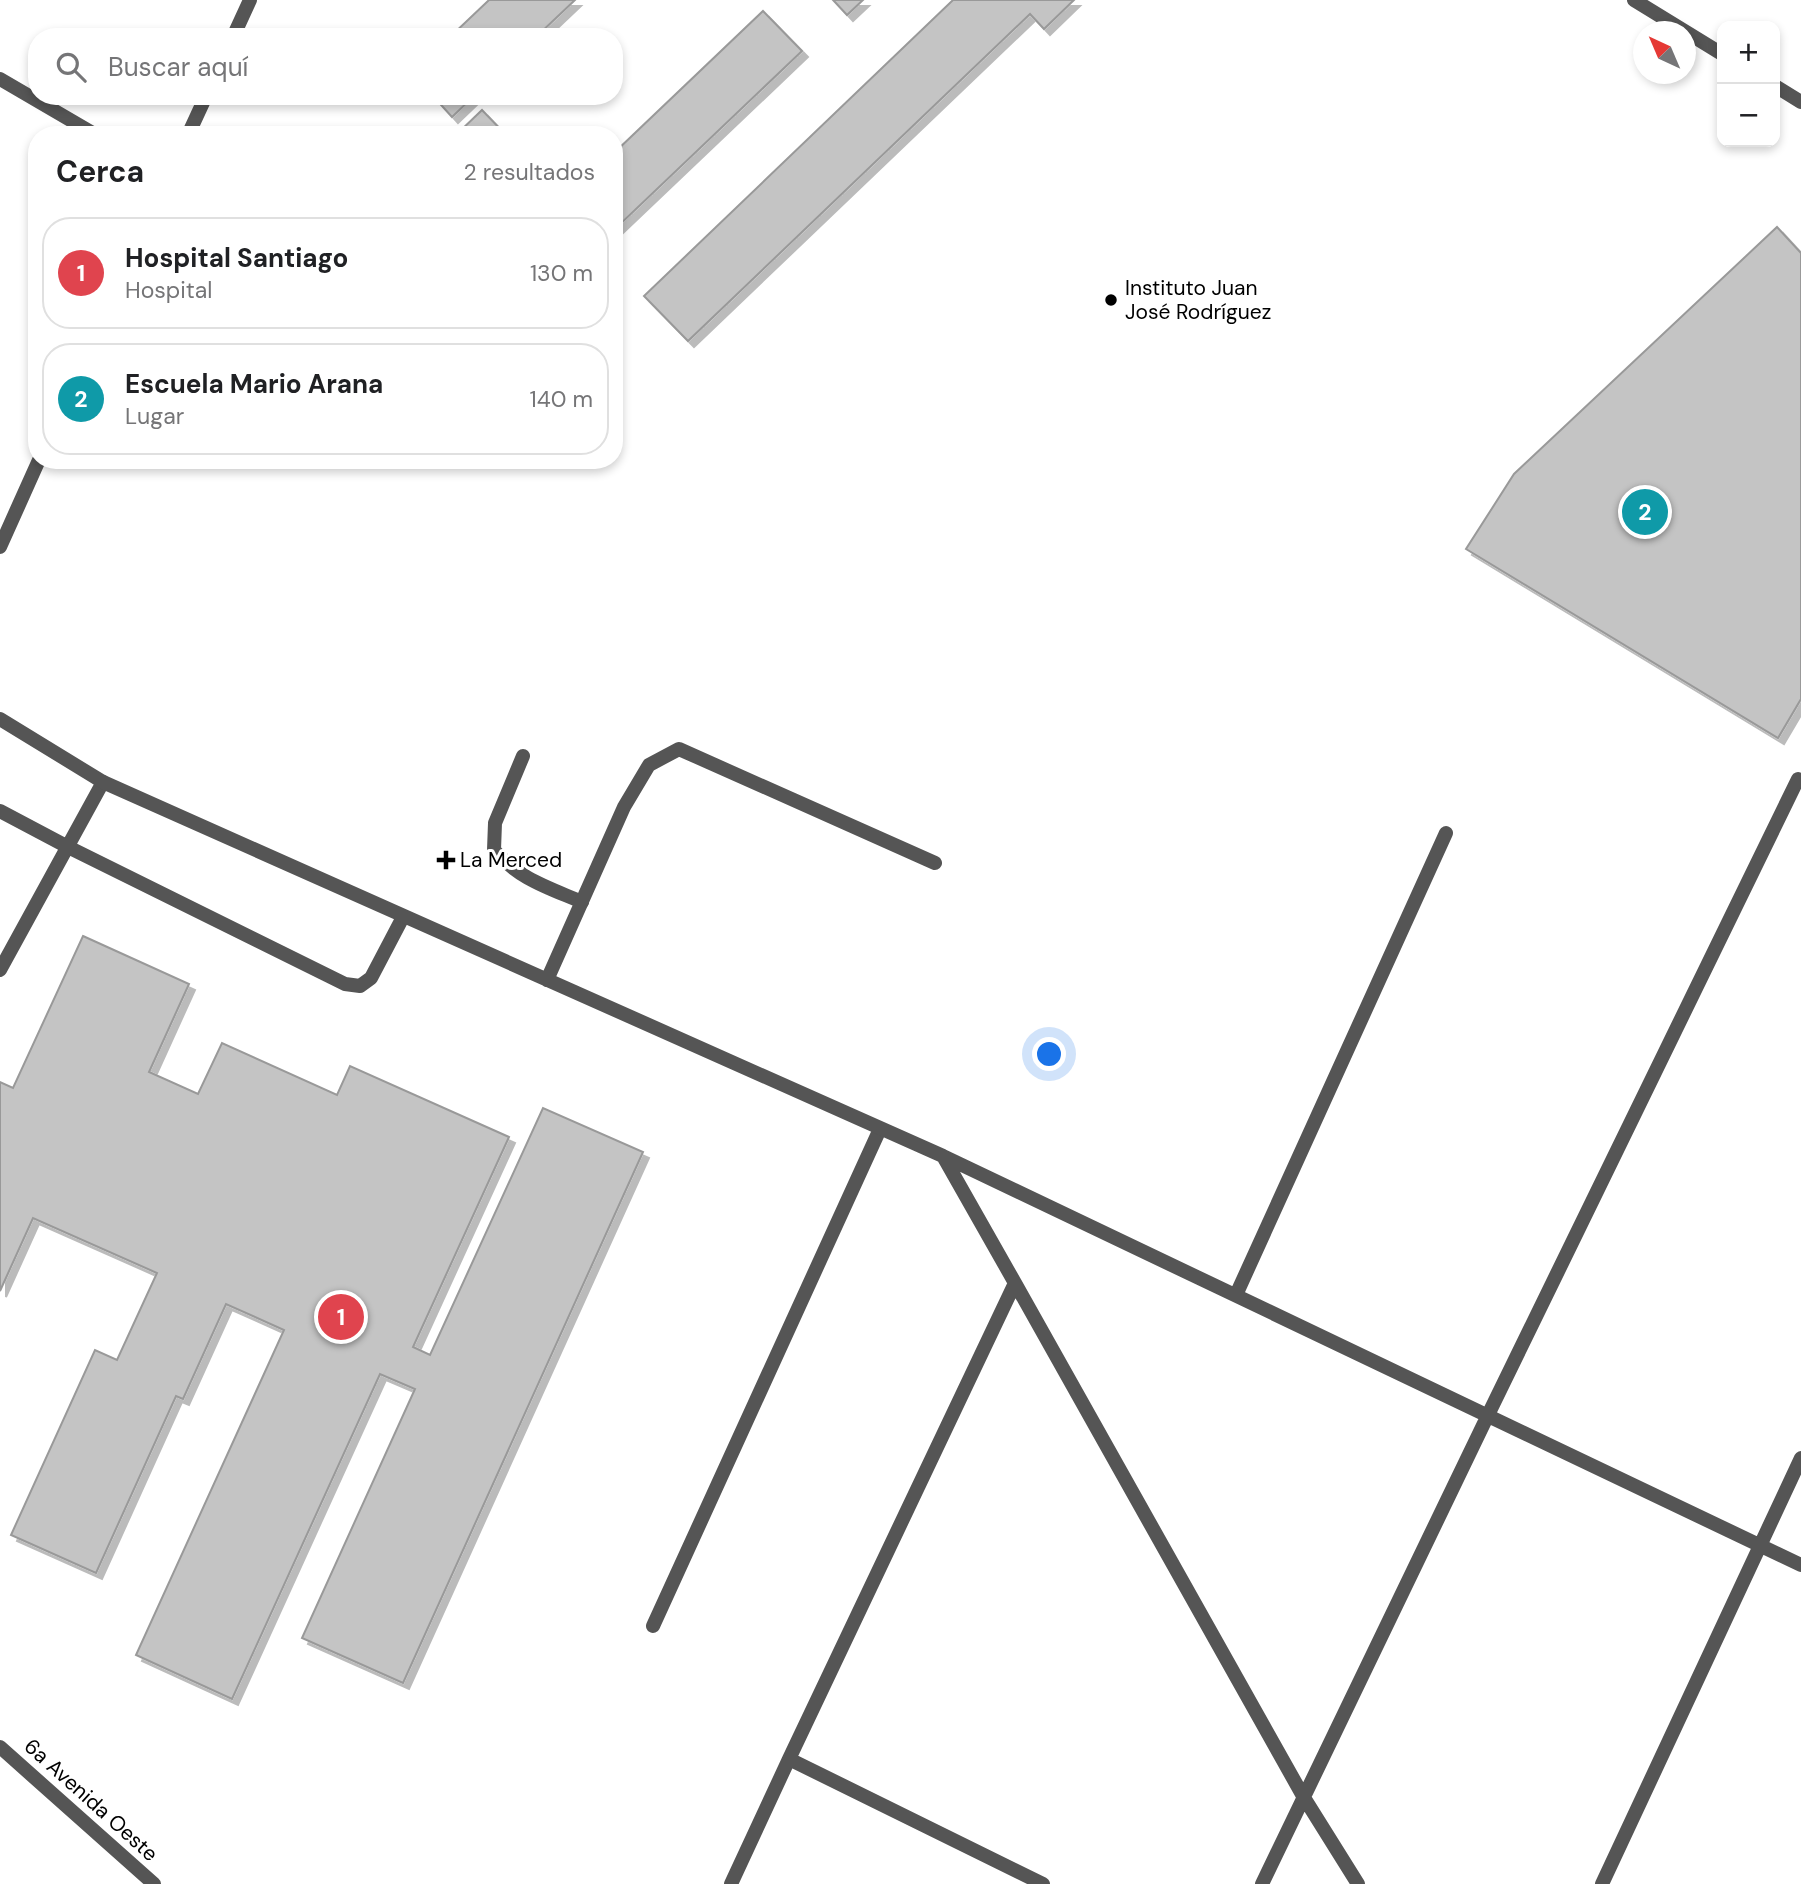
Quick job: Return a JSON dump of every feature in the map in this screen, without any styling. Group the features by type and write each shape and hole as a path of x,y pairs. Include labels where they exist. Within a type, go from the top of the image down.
{"street":[{"path":"237,28 250,0"},
{"path":"1634,0 1717,51"},
{"path":"0,79 28,95"},
{"path":"1780,89 1801,102"},
{"path":"45,105 81,126"},
{"path":"192,126 202,105"},
{"path":"0,547 35,469"},
{"path":"0,719 103,782 943,1156 1801,1565"},
{"path":"547,980 624,807 649,765 679,749 935,863"},
{"path":"523,756 495,823 494,850 524,877 582,901"},
{"path":"1262,1884 1798,779"},
{"path":"0,970 103,782"},
{"path":"0,811 345,984 360,986 371,978 403,917"},
{"path":"1236,1295 1446,833"},
{"path":"653,1626 880,1129"},
{"path":"943,1156 1303,1796 1358,1884"},
{"path":"731,1884 1015,1283"},
{"path":"1602,1884 1801,1458"},
{"name":"6a Avenida Oeste","path":"0,1747 154,1884"},
{"path":"789,1759 1044,1884"}],"building":[{"path":"489,0 575,0 545,28 459,28"},
{"path":"833,0 863,0 847,15"},
{"path":"953,0 1074,0 1044,29 1030,14 688,341 644,296"},
{"path":"763,11 802,51 623,221 623,144"},
{"path":"441,105 465,105 452,117"},
{"path":"482,110 497,126 465,126"},
{"path":"1777,227 1801,253 1801,699 1778,738 1466,549 1514,474"},
{"path":"83,936 189,984 149,1072 198,1094 222,1043 337,1095 350,1066 509,1137 413,1347 430,1355 543,1108 643,1152 403,1683 302,1638 415,1389 380,1374 232,1699 136,1655 284,1330 226,1304 183,1399 176,1396 96,1573 11,1535 95,1350 117,1360 157,1273 33,1218 0,1291 0,1082 13,1088"}],"place":[{"name":"Instituto Juan José Rodríguez","path":"1111,300"},
{"name":"Escuela Mario Arana","path":"1645,512"},
{"name":"La Merced","path":"446,860"},
{"name":"Hospital Santiago","path":"341,1317"}]}
